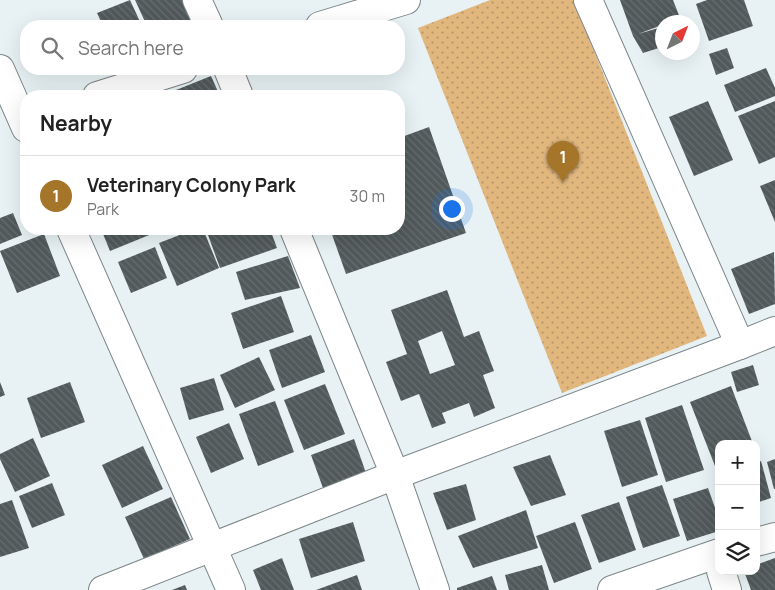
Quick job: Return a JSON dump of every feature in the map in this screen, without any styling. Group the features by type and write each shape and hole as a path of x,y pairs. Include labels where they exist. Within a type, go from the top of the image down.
{"street":[{"path":"197,0 206,20"},
{"path":"340,20 406,0"},
{"path":"588,0 740,346"},
{"path":"0,69 20,111"},
{"path":"116,90 164,75"},
{"path":"230,75 237,90"},
{"path":"74,235 231,590"},
{"path":"296,235 395,475 436,590"},
{"path":"103,590 395,475 740,346 775,331"},
{"path":"760,541 775,537"},
{"path":"612,590 715,561"},
{"path":"723,575 727,590"}],"shaded area":[{"path":"490,0 574,0 707,336 562,393 418,28"}],"building":[{"path":"130,0 139,20 100,20 97,13"},
{"path":"135,0 184,0 193,20 144,20"},
{"path":"620,0 673,0 679,15 655,15 655,28 638,34 655,29 655,49 643,53 633,36"},
{"path":"707,0 744,0 753,26 709,41 696,4"},
{"path":"727,48 734,68 716,75 709,54"},
{"path":"766,68 775,88 775,96 735,112 724,85"},
{"path":"211,76 217,90 176,90"},
{"path":"708,101 733,160 694,176 669,117"},
{"path":"775,101 775,157 759,164 738,116"},
{"path":"429,127 466,233 346,274 332,235 405,235 405,136"},
{"path":"775,180 775,222 760,186"},
{"path":"13,213 20,235 22,235 0,244 0,218"},
{"path":"44,235 60,276 17,293 0,251"},
{"path":"103,235 149,235 110,251"},
{"path":"180,235 205,235 219,268 177,286 159,243"},
{"path":"208,235 272,235 277,248 220,268"},
{"path":"155,247 167,278 131,293 118,262"},
{"path":"774,252 775,304 749,314 731,269"},
{"path":"288,256 300,288 245,300 236,272"},
{"path":"447,290 464,337 479,331 494,371 483,375 495,408 474,417 469,403 442,413 446,423 432,428 419,394 401,401 386,362 407,354 391,310","holes":["442,331 455,365 430,374 418,341"]},
{"path":"281,296 294,332 243,349 231,313"},
{"path":"311,335 325,372 282,388 269,350"},
{"path":"259,357 275,390 235,408 220,375"},
{"path":"753,365 759,385 737,392 731,372"},
{"path":"214,378 224,410 189,420 180,388"},
{"path":"0,382 5,395 0,397"},
{"path":"70,382 85,422 41,438 27,398"},
{"path":"325,384 345,434 304,450 284,400"},
{"path":"731,386 751,440 715,440 715,466 690,402"},
{"path":"275,401 294,452 258,466 239,414"},
{"path":"682,405 704,470 666,482 645,418"},
{"path":"640,420 658,475 622,487 604,431"},
{"path":"229,423 244,459 211,473 196,437"},
{"path":"33,438 50,476 15,492 0,459 0,454"},
{"path":"354,439 366,473 323,488 311,455"},
{"path":"143,446 163,489 122,508 102,465"},
{"path":"550,455 566,495 531,506 513,467"},
{"path":"775,459 775,489 774,489 767,462"},
{"path":"760,461 771,498 760,502 760,485"},
{"path":"52,483 65,515 32,528 19,496"},
{"path":"466,484 476,520 447,530 433,493"},
{"path":"662,485 680,536 643,548 626,497"},
{"path":"708,488 715,508 715,532 687,541 673,499"},
{"path":"171,497 190,539 144,559 125,517"},
{"path":"12,500 29,548 0,557 0,504"},
{"path":"619,502 636,550 599,563 581,515"},
{"path":"526,510 538,548 473,568 458,536"},
{"path":"353,522 365,561 311,578 299,539"},
{"path":"575,522 592,569 554,583 536,536"},
{"path":"282,558 294,590 261,590 253,570"},
{"path":"775,558 775,590 751,590 745,575 760,575 760,564"},
{"path":"542,565 549,590 509,590 505,575"},
{"path":"357,575 362,590 316,590"},
{"path":"492,576 497,590 457,590 457,588"},
{"path":"185,585 187,590 172,590"}],"place":[{"name":"Veterinary Colony Park","path":"563,182"}]}
